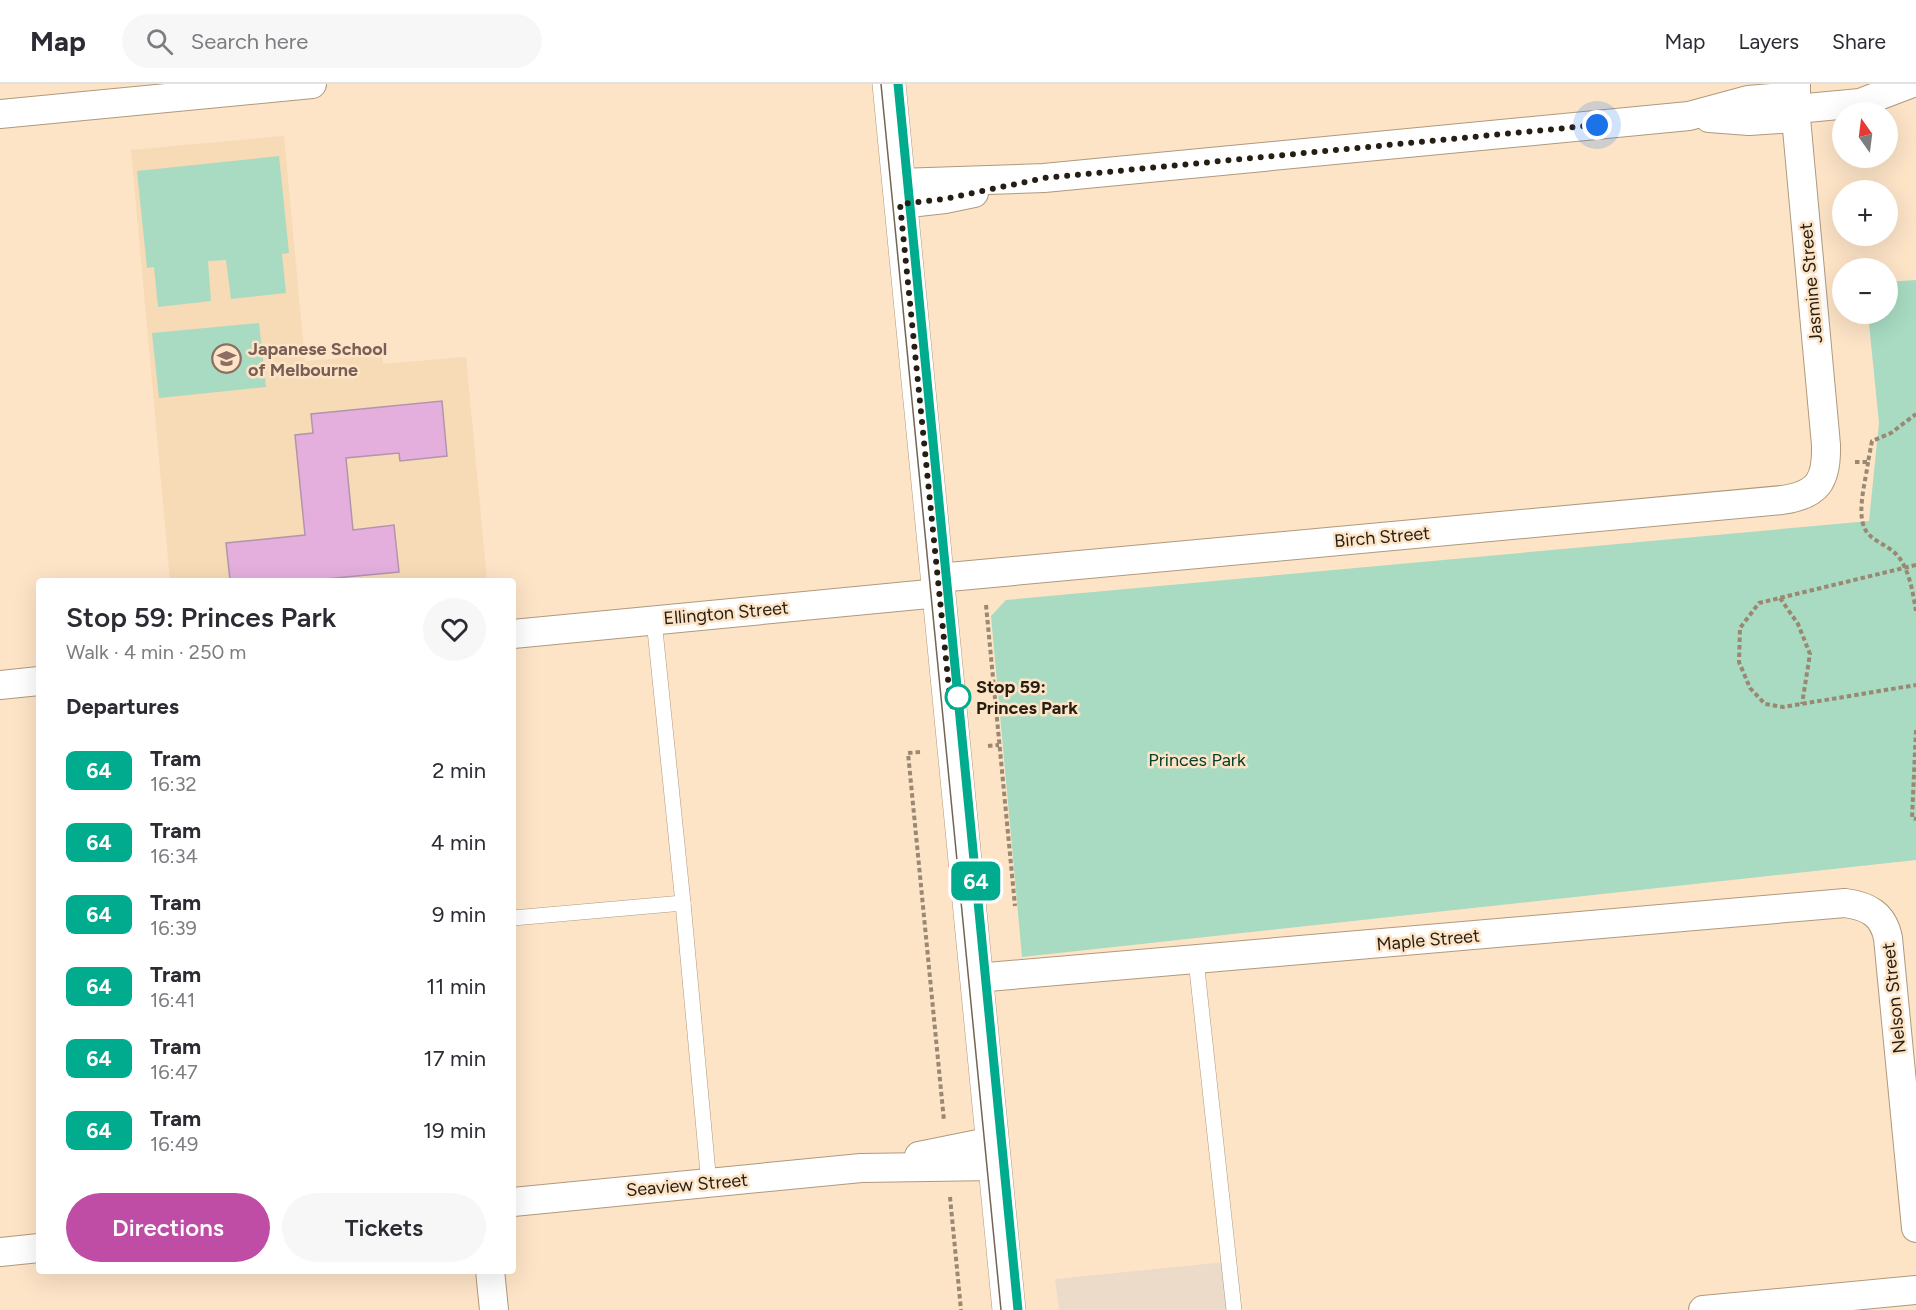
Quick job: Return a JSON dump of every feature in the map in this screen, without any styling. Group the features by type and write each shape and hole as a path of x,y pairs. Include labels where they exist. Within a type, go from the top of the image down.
{"main road":[{"path":"889,84 1009,1310"}],"street":[{"path":"0,114 312,84"},
{"path":"899,194 945,199 1044,178 1689,116 1749,121 1796,102 1860,103 1910,84"},
{"name":"Jasmine Street","path":"1796,102 1826,445 1826,471 1821,481"},
{"name":"Birch Street","path":"939,585 983,574 1782,500 1800,497 1813,490 1821,481"},
{"name":"Ellington Street","path":"516,634 654,620 939,585"},
{"path":"0,685 36,681"},
{"name":"Maple Street","path":"976,978 1845,903 1858,905 1878,914"},
{"name":"Nelson Street","path":"1878,914 1888,938 1916,1228"},
{"name":"Seaview Street","path":"516,1202 994,1154"},
{"path":"0,1252 36,1248"},
{"path":"490,1274 494,1310"},
{"path":"1703,1310 1916,1290"}],"lane":[{"path":"654,620 709,1184"},
{"path":"516,918 683,903"},
{"path":"1196,960 1234,1310"}],"path":[{"path":"1868,462 1862,510 1864,528 1869,535 1898,556 1904,567 1916,611"},
{"path":"1916,565 1759,603 1740,628 1739,662 1750,688 1765,704 1783,707 1916,685"},
{"path":"983,574 1015,906"},
{"path":"1780,598 1798,624 1810,654 1802,704"},
{"path":"1914,819 1916,730"},
{"path":"961,1310 950,1202 949,1158 908,753 999,745"}],"shaded area":[{"name":"Japanese School of Melbourne","path":"284,136 305,361 382,355 383,364 466,357 487,578 170,578 131,150"},
{"path":"1235,1261 1240,1310 1059,1310 1055,1279"}],"green space":[{"path":"279,156 289,253 282,254 286,293 231,299 226,260 208,261 211,301 158,307 154,267 147,268 137,171"},
{"name":"Princes Park","path":"1916,280 1916,860 1022,957 991,616 1006,600 1869,521 1879,423 1869,324 1898,324 1898,281"},
{"path":"259,323 266,387 159,398 152,333"}],"building":[{"path":"442,401 447,456 400,461 399,453 346,458 353,530 394,525 399,572 335,578 230,578 226,543 305,535 295,435 313,433 311,414"}],"tram line":[{"path":"881,84 1001,1310"},
{"path":"898,84 1018,1310"},
{"name":"64","path":"898,84 1018,1310"}],"place":[{"name":"Japanese School of Melbourne","path":"227,359"},
{"name":"Stop 59: Princes Park","path":"958,697"}],"route":[{"path":"958,697 951,709 900,204 945,199 1044,178 1597,125"}]}
